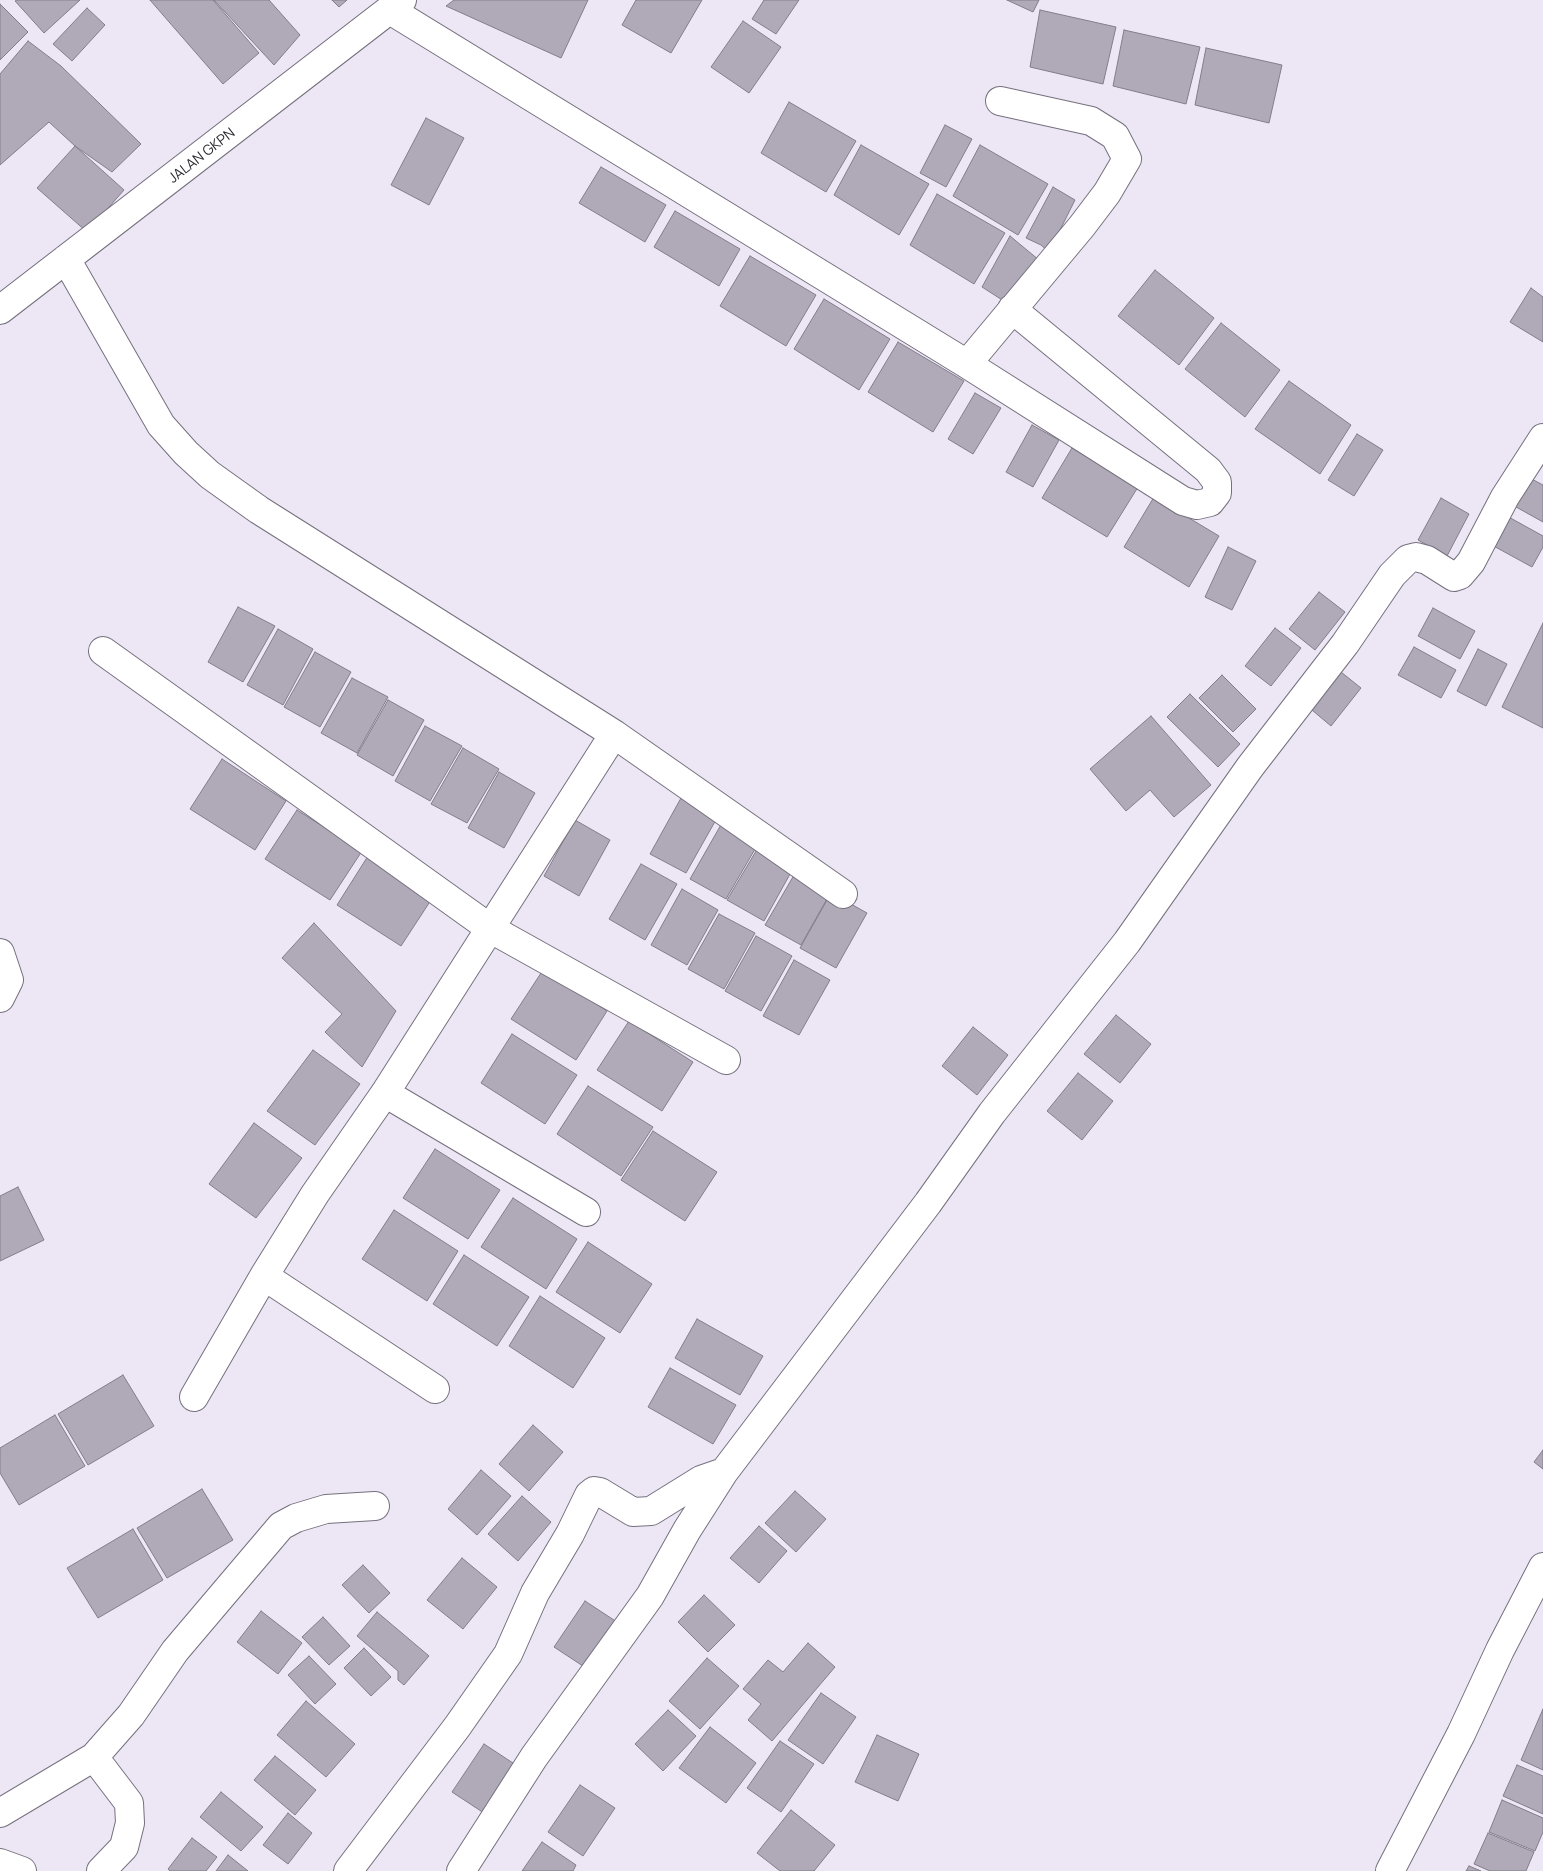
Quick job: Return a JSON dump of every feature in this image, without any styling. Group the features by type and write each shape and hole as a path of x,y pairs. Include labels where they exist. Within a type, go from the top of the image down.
{"street":[{"name":"JALAN GKPN","path":"0,310 396,5"},
{"path":"396,5 1183,501 1197,505 1210,502 1217,493 1217,482 1208,470 1012,309"},
{"path":"967,364 1107,193 1127,160 1115,136 1091,121 1000,101"},
{"path":"66,258 161,426 186,453 210,474 259,510 614,734 843,894"},
{"path":"461,1871 534,1757 650,1596 687,1530 724,1472 928,1203 992,1113 1127,942 1250,767 1345,644 1392,575 1408,559 1416,557 1427,560 1454,577 1460,575 1471,562 1534,467 1543,438"},
{"path":"103,651 491,928 726,1060"},
{"path":"194,1397 264,1276 315,1194 385,1093 614,734"},
{"path":"0,953 9,980 0,998"},
{"path":"385,1093 586,1212"},
{"path":"264,1276 435,1389"},
{"path":"348,1871 457,1727 508,1654 535,1593 570,1534 589,1495 594,1491 600,1492 633,1512 651,1511 701,1480 724,1472"},
{"path":"0,1813 94,1757 131,1715 175,1651 281,1526 296,1518 326,1509 375,1506"},
{"path":"1390,1871 1461,1734 1500,1650 1543,1567"},
{"path":"94,1757 129,1803 130,1823 124,1847 102,1871"},
{"path":"0,1862 22,1871"}],"building":[{"path":"80,0 44,33 15,1"},
{"path":"150,0 213,0 259,53 223,84"},
{"path":"214,0 269,0 300,35 274,65"},
{"path":"332,0 347,0 339,7"},
{"path":"454,0 588,0 561,58 446,6"},
{"path":"636,0 702,0 671,53 622,25"},
{"path":"764,0 799,0 776,34 752,19"},
{"path":"1007,0 1039,0 1033,12"},
{"path":"0,4 28,32 0,60"},
{"path":"87,8 105,25 72,61 53,44"},
{"path":"1040,10 1116,27 1103,84 1030,67"},
{"path":"743,21 781,47 749,93 711,67"},
{"path":"1124,30 1200,47 1186,104 1113,86"},
{"path":"28,41 61,66 141,144 112,172 75,146 49,122 0,165 0,74"},
{"path":"1206,48 1282,65 1269,123 1195,105"},
{"path":"789,102 856,141 826,192 761,153"},
{"path":"426,118 464,138 429,205 391,185"},
{"path":"945,125 972,139 946,187 920,173"},
{"path":"861,145 929,184 899,235 834,195"},
{"path":"980,145 1048,184 1018,235 953,196"},
{"path":"75,146 124,190 87,232 37,188"},
{"path":"601,167 666,205 645,242 579,203"},
{"path":"1053,187 1075,200 1049,252 1041,245 1026,238"},
{"path":"937,194 1005,233 974,284 910,245"},
{"path":"675,211 740,249 719,286 654,247"},
{"path":"1010,236 1039,260 1010,305 982,287"},
{"path":"750,256 816,295 786,346 720,306"},
{"path":"1155,270 1214,318 1179,365 1118,316"},
{"path":"1531,288 1543,297 1543,342 1510,322"},
{"path":"824,299 890,339 859,390 794,349"},
{"path":"1221,323 1280,370 1245,417 1185,369"},
{"path":"898,342 964,381 933,432 868,392"},
{"path":"1289,381 1351,425 1320,474 1255,429"},
{"path":"975,393 1001,408 973,454 948,439"},
{"path":"1032,425 1059,440 1033,487 1006,472"},
{"path":"1357,434 1383,450 1354,496 1328,480"},
{"path":"1072,448 1138,487 1107,537 1042,498"},
{"path":"1524,475 1543,485 1543,522 1509,503"},
{"path":"1154,497 1219,536 1189,587 1124,547"},
{"path":"1441,498 1469,514 1447,556 1418,540"},
{"path":"1505,515 1543,536 1543,547 1532,567 1490,544"},
{"path":"1228,547 1256,561 1232,610 1205,597"},
{"path":"1319,592 1345,612 1315,650 1289,629"},
{"path":"238,607 275,626 243,682 208,662"},
{"path":"1433,608 1475,631 1460,659 1418,636"},
{"path":"1543,623 1543,728 1502,707"},
{"path":"1275,628 1301,648 1271,686 1245,666"},
{"path":"278,629 313,649 283,705 247,685"},
{"path":"1414,647 1456,670 1441,698 1398,675"},
{"path":"1478,649 1507,664 1486,706 1457,691"},
{"path":"315,652 351,672 320,727 284,707"},
{"path":"1336,668 1361,688 1331,726 1306,705"},
{"path":"1222,675 1256,709 1233,732 1199,698"},
{"path":"352,678 388,697 357,753 321,733"},
{"path":"1190,694 1240,744 1218,767 1167,717"},
{"path":"388,700 424,720 393,776 357,755"},
{"path":"1151,716 1211,785 1174,817 1150,790 1126,811 1090,769"},
{"path":"425,726 462,746 430,801 395,781"},
{"path":"463,748 499,769 467,823 431,804"},
{"path":"222,759 286,801 255,850 190,809"},
{"path":"499,772 535,793 504,848 468,828"},
{"path":"681,798 717,818 686,873 650,854"},
{"path":"297,810 362,851 330,900 265,859"},
{"path":"575,820 610,840 579,896 544,876"},
{"path":"722,823 758,844 726,899 690,879"},
{"path":"759,846 795,865 764,921 727,900"},
{"path":"368,856 433,897 401,946 337,905"},
{"path":"641,864 677,884 645,940 609,919"},
{"path":"797,870 832,890 801,945 765,925"},
{"path":"682,889 718,910 687,965 651,945"},
{"path":"831,893 867,913 836,968 800,948"},
{"path":"719,914 755,933 724,989 688,969"},
{"path":"314,923 396,1011 362,1067 325,1032 342,1014 282,958"},
{"path":"756,936 792,956 761,1011 725,991"},
{"path":"794,960 830,980 799,1035 763,1016"},
{"path":"543,970 607,1011 576,1060 511,1019"},
{"path":"1116,1015 1151,1044 1120,1083 1084,1054"},
{"path":"629,1021 693,1062 662,1111 597,1070"},
{"path":"973,1027 1008,1055 977,1095 942,1066"},
{"path":"512,1034 577,1075 545,1124 481,1083"},
{"path":"313,1050 360,1084 315,1145 267,1111"},
{"path":"1078,1073 1113,1101 1082,1140 1047,1111"},
{"path":"588,1086 653,1127 621,1176 557,1134"},
{"path":"254,1123 302,1158 256,1218 209,1184"},
{"path":"653,1131 717,1172 685,1221 621,1180"},
{"path":"435,1149 500,1190 468,1239 403,1198"},
{"path":"18,1187 44,1240 0,1261 0,1196"},
{"path":"513,1198 577,1239 546,1289 481,1247"},
{"path":"394,1210 458,1251 427,1301 362,1259"},
{"path":"588,1242 652,1284 620,1333 556,1292"},
{"path":"464,1255 529,1297 497,1346 433,1304"},
{"path":"540,1296 605,1338 573,1388 509,1346"},
{"path":"697,1319 763,1356 740,1395 675,1358"},
{"path":"670,1368 736,1405 713,1444 648,1407"},
{"path":"123,1375 154,1426 88,1465 58,1414"},
{"path":"55,1415 85,1466 19,1505 0,1473 0,1448"},
{"path":"533,1425 563,1452 529,1491 499,1464"},
{"path":"1543,1450 1543,1469 1534,1462"},
{"path":"481,1470 511,1496 477,1535 448,1509"},
{"path":"202,1489 233,1540 167,1578 137,1528"},
{"path":"795,1491 826,1519 796,1552 765,1523"},
{"path":"522,1496 551,1522 518,1561 488,1534"},
{"path":"759,1526 787,1551 759,1583 730,1558"},
{"path":"133,1529 163,1580 98,1618 67,1568"},
{"path":"462,1558 497,1587 463,1629 427,1600"},
{"path":"363,1565 390,1593 369,1613 342,1585"},
{"path":"704,1595 735,1625 708,1652 678,1622"},
{"path":"585,1601 620,1624 589,1670 554,1647"},
{"path":"261,1611 302,1643 278,1674 237,1642"},
{"path":"377,1612 429,1656 404,1685 398,1680 398,1671 357,1636"},
{"path":"323,1617 350,1646 329,1665 302,1637"},
{"path":"808,1643 835,1667 772,1741 748,1720 761,1704 743,1689 768,1660 783,1672"},
{"path":"364,1648 391,1677 371,1696 344,1668"},
{"path":"309,1656 336,1684 315,1704 288,1675"},
{"path":"707,1658 739,1686 700,1729 669,1701"},
{"path":"821,1693 856,1717 823,1764 788,1740"},
{"path":"306,1701 355,1744 326,1777 277,1735"},
{"path":"1543,1709 1543,1770 1521,1760"},
{"path":"668,1710 696,1736 663,1771 635,1744"},
{"path":"710,1727 756,1763 726,1803 679,1768"},
{"path":"877,1735 919,1754 898,1801 855,1782"},
{"path":"780,1741 814,1764 781,1812 747,1788"},
{"path":"484,1744 519,1767 487,1815 452,1792"},
{"path":"275,1756 316,1790 295,1815 254,1780"},
{"path":"1517,1765 1543,1776 1543,1814 1503,1796"},
{"path":"580,1785 615,1808 583,1856 548,1832"},
{"path":"221,1792 263,1827 241,1851 200,1817"},
{"path":"1502,1800 1543,1818 1543,1832 1535,1851 1489,1832"},
{"path":"791,1810 835,1845 814,1871 780,1871 757,1853"},
{"path":"288,1813 312,1833 288,1864 263,1845"},
{"path":"1488,1833 1534,1852 1526,1871 1490,1871 1474,1864"},
{"path":"192,1838 217,1857 206,1871 170,1871 168,1869"},
{"path":"542,1842 576,1865 573,1871 522,1871"},
{"path":"228,1855 248,1871 216,1871"},
{"path":"1469,1866 1481,1871 1466,1871"}]}
